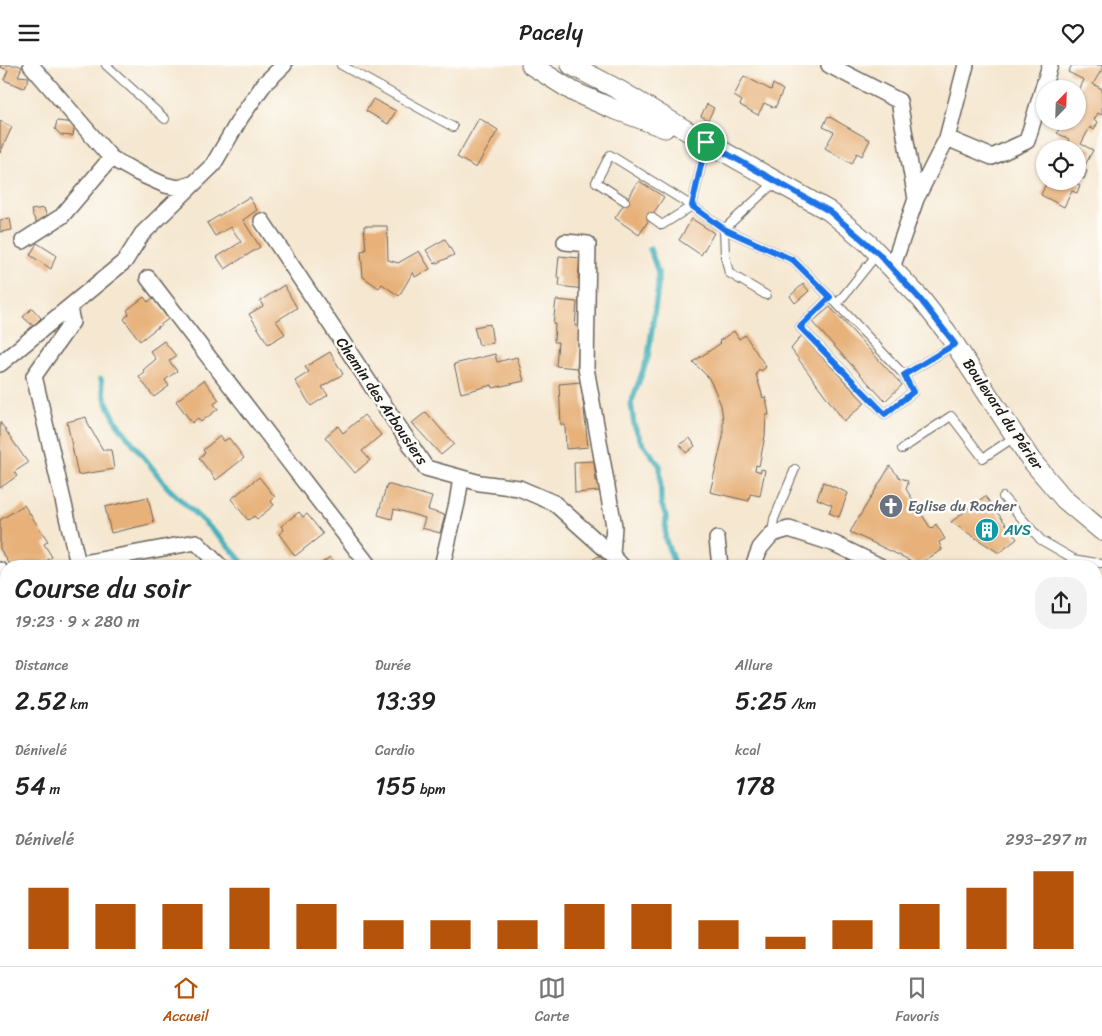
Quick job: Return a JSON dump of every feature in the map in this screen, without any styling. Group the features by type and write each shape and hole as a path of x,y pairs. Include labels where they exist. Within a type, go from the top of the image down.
{"street":[{"path":"31,65 111,158 165,185 179,188 192,184"},
{"path":"0,364 125,261 142,235 213,165 241,117 265,83 284,65"},
{"path":"531,65 574,91 611,108 706,142"},
{"path":"829,65 899,101 916,199"},
{"path":"892,268 916,199 947,138 966,65"},
{"path":"947,138 992,157 1027,141 1050,65"},
{"path":"552,78 583,68 706,142"},
{"name":"Boulevard du Périer","path":"706,142 829,211 878,253 920,299 955,344 1032,460 1065,500 1102,531"},
{"path":"23,241 62,216 111,158"},
{"name":"Chemin des Arbousiers","path":"262,221 426,468 480,483 519,488 554,503 616,560"},
{"path":"565,242 588,244 586,368 614,525 617,560"},
{"path":"148,279 364,560"},
{"path":"69,308 72,322 34,376 77,560"},
{"path":"443,560 461,478"},
{"path":"755,560 760,548 772,534 789,529 835,544 868,560"},
{"path":"716,539 719,560"},
{"path":"99,560 196,542 214,560"}],"lane":[{"path":"106,65 165,119"},
{"path":"341,65 453,127"},
{"path":"651,217 662,225 692,206 706,142"},
{"path":"625,201 596,182 610,155 692,206 724,229 793,260 830,297 837,304 904,375 913,392 885,414 800,327 830,297"},
{"path":"766,295 729,273 725,256 724,229 777,181"},
{"path":"837,304 878,253"},
{"path":"904,375 955,344"},
{"path":"902,449 952,416 983,458 1016,436"},
{"path":"772,534 774,519 794,469"},
{"path":"1003,497 1041,540 1079,560"}],"building":[{"path":"0,65 18,65 22,67 18,76 29,77 24,88 4,80 8,70 0,67"},
{"path":"1072,65 1102,65 1102,69 1093,84 1102,89 1102,115 1098,113 1094,120 1098,122 1094,130 1090,127 1083,140 1068,140 1057,133 1058,130 1086,130 1086,80 1068,72"},
{"path":"744,76 771,90 773,84 783,90 775,108 764,103 758,115 740,105 742,101 734,96"},
{"path":"373,99 396,111 388,124 366,111"},
{"path":"707,104 714,108 708,120 701,116"},
{"path":"828,116 870,140 862,156 857,153 852,164 825,148 834,132 823,127"},
{"path":"479,118 498,130 476,168 457,157"},
{"path":"0,121 12,127 0,153"},
{"path":"57,121 75,123 73,136 61,135 55,129"},
{"path":"1086,146 1093,150 1086,163"},
{"path":"639,181 664,197 639,235 615,218"},
{"path":"1043,190 1078,190 1077,193 1072,191 1064,207 1041,195"},
{"path":"249,197 257,210 243,220 260,247 225,269 217,257 241,242 231,227 215,236 207,223"},
{"path":"44,208 47,217 37,223 31,210"},
{"path":"10,218 12,230 0,232 0,220"},
{"path":"692,219 714,233 701,255 679,240"},
{"path":"364,226 387,226 388,260 398,263 419,251 430,269 415,277 413,272 399,296 382,284 379,288 363,277 361,251 366,250"},
{"path":"445,239 454,255 435,264 426,250"},
{"path":"37,243 56,255 51,269 30,255"},
{"path":"559,256 580,258 578,279 584,279 584,289 559,286 560,278 557,277"},
{"path":"803,284 809,291 795,303 790,296"},
{"path":"284,285 297,308 276,321 285,334 268,344 249,314 263,306 260,301"},
{"path":"144,297 148,302 153,298 168,319 140,341 124,319 129,314 127,310"},
{"path":"556,300 577,302 575,326 580,326 577,368 556,366 558,342 554,342 555,324 553,324"},
{"path":"830,307 902,385 885,401 812,322"},
{"path":"32,308 41,318 33,326 23,317"},
{"path":"490,324 493,343 479,345 474,327"},
{"path":"734,331 739,339 745,335 766,367 761,371 759,369 756,374 763,398 766,397 769,415 766,415 765,436 759,466 756,465 755,470 761,472 761,469 765,470 760,496 750,494 749,501 710,492 723,437 723,419 721,405 713,386 708,377 693,362 721,343 719,341"},
{"path":"802,335 865,403 844,421 791,349"},
{"path":"164,341 176,356 169,361 177,371 165,380 169,386 154,397 139,377 145,373 143,370 156,359 150,351"},
{"path":"330,352 343,374 322,387 328,395 311,406 295,381 309,372 305,367"},
{"path":"495,354 497,362 517,357 524,381 493,388 492,385 461,393 454,364"},
{"path":"204,380 219,400 214,404 218,409 201,422 198,418 192,423 176,401"},
{"path":"581,382 588,447 566,449 565,425 561,425 559,384"},
{"path":"426,412 454,444 441,455 412,423"},
{"path":"364,415 381,435 362,451 370,460 355,473 325,437 338,426 343,433"},
{"path":"86,417 103,450 111,450 114,469 78,475 67,422"},
{"path":"0,422 28,463 14,472 17,476 0,488"},
{"path":"220,436 224,441 229,438 244,458 216,480 199,458 205,453 203,450"},
{"path":"690,438 695,446 686,453 680,444"},
{"path":"594,461 596,481 599,481 600,491 575,493 574,462"},
{"name":"Eglise du Rocher","path":"890,466 900,478 907,480 906,489 931,529 936,524 945,539 939,542 942,550 925,560 910,560 850,532"},
{"path":"259,477 275,497 271,501 274,505 257,519 254,516 248,520 231,499"},
{"path":"823,482 848,493 839,517 829,513 832,505 817,499"},
{"path":"387,484 432,497 428,510 445,515 440,533 422,528 425,518 394,509 392,519 378,515"},
{"name":"AVS","path":"985,496 1017,539 999,553 951,522"},
{"path":"148,497 154,523 111,533 105,507"},
{"path":"24,505 48,541 44,544 52,557 47,560 7,560 0,549 0,520"},
{"path":"299,512 303,517 307,514 323,534 295,556 279,534 284,530 281,526"},
{"path":"599,556 603,560 592,560"}],"waterway":[{"path":"650,249 658,272 658,287 648,357 631,403 634,425 641,441 660,466 661,503 666,516 665,538 673,560"},
{"path":"101,379 106,401 117,423 168,488 223,540 241,560"}],"place":[{"name":"Eglise du Rocher","path":"891,506"},
{"name":"AVS","path":"987,530"}],"route":[{"path":"706,142 829,211 878,253 920,299 955,344 904,375 913,392 885,414 800,327 830,297 793,260 724,229 692,206 706,142"}]}
